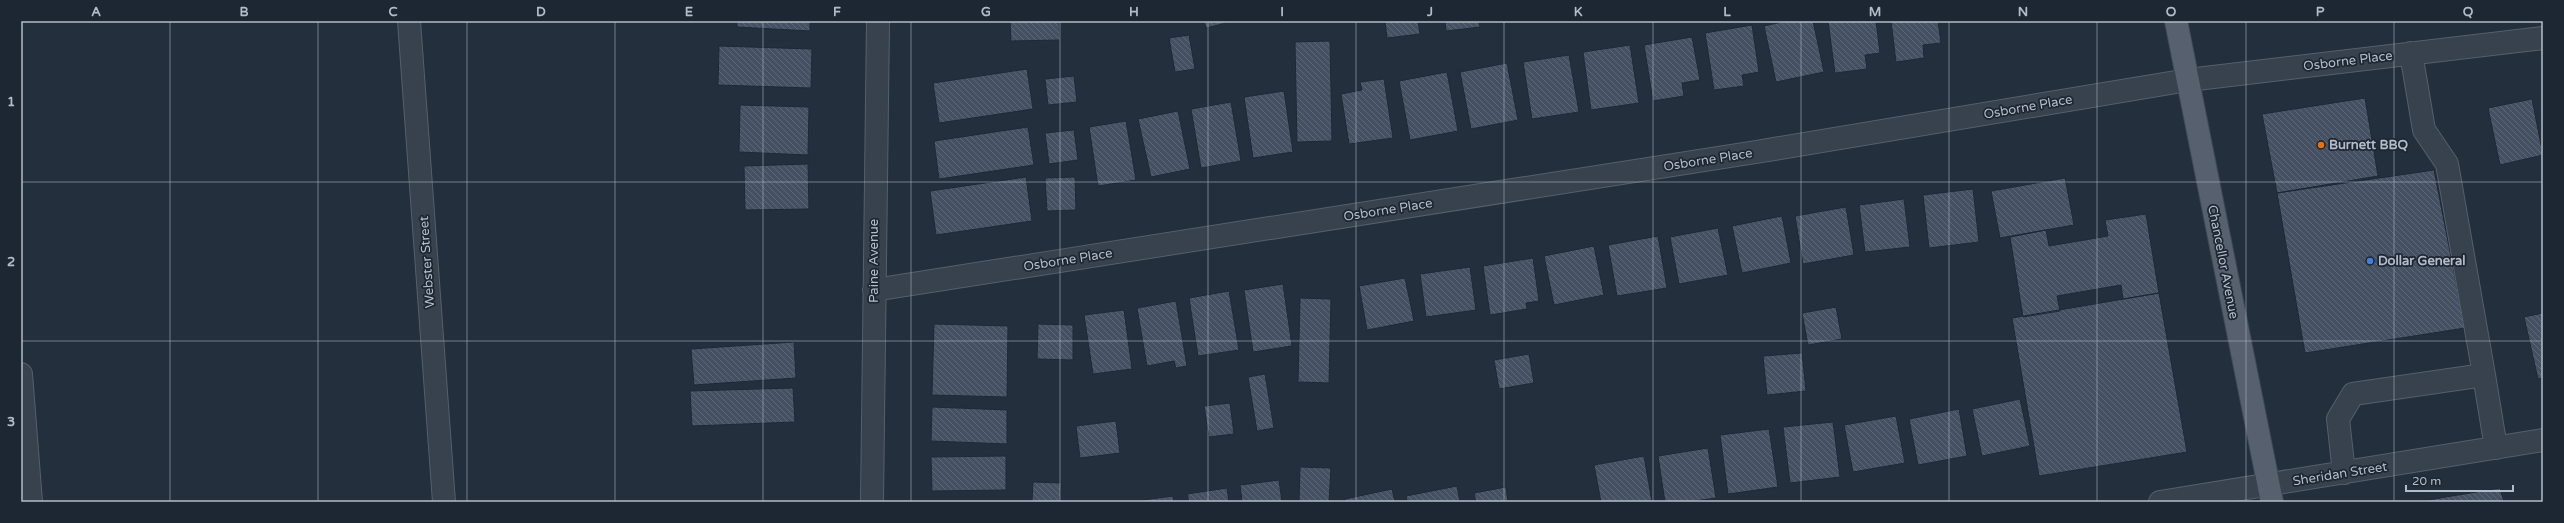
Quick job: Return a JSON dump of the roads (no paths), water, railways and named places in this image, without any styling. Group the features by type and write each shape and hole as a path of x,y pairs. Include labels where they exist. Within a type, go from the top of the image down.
{"main road":[{"name":"Chancellor Avenue","path":"2176,21 2269,494"}],"street":[{"name":"Webster Street","path":"409,21 444,502"},
{"name":"Paine Avenue","path":"872,502 878,21"},
{"name":"Osborne Place","path":"874,290 1756,152 2188,80 2543,38"},
{"path":"2411,53 2424,130 2447,164 2496,448"},
{"path":"21,374 31,502"},
{"path":"2344,473 2338,419 2353,394 2484,375"},
{"name":"Sheridan Street","path":"2160,502 2269,494 2344,473 2543,440"}],"place":[{"name":"Burnett BBQ","path":"2321,145"},
{"name":"Dollar General","path":"2370,261"}]}
